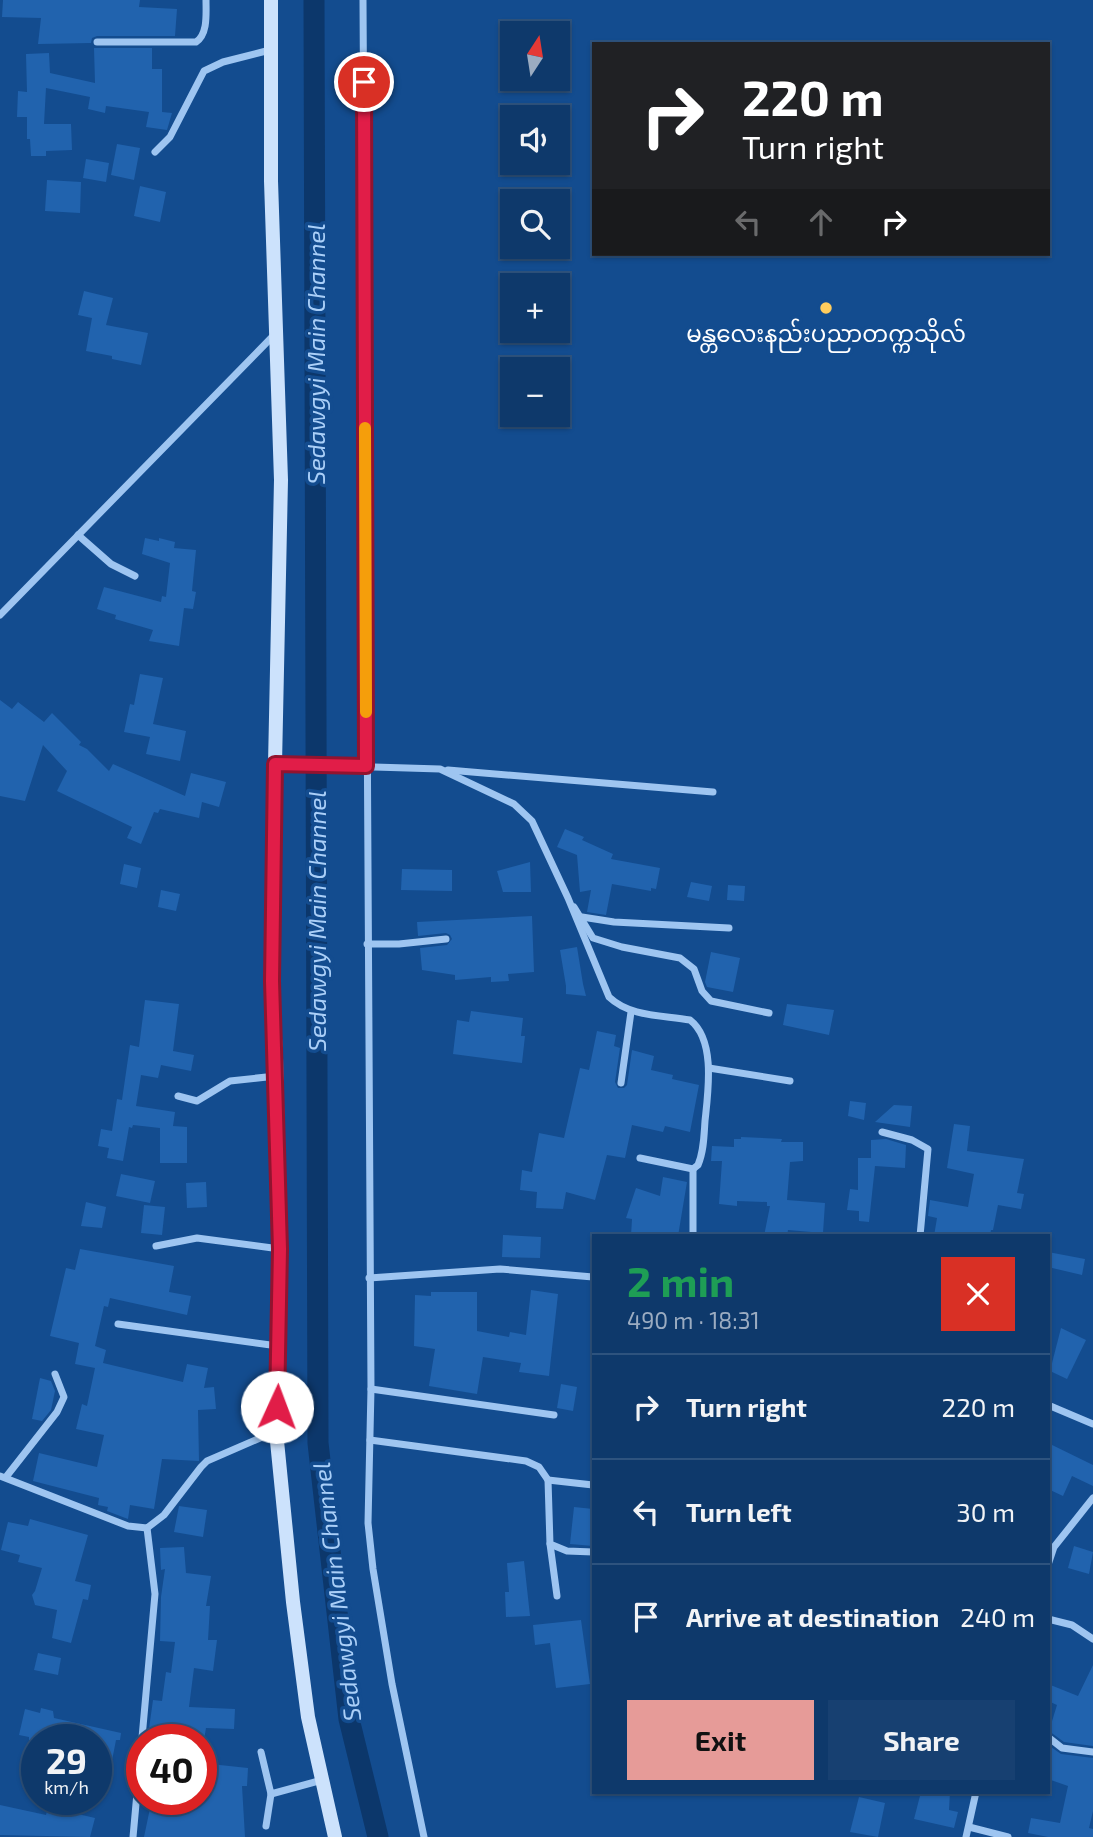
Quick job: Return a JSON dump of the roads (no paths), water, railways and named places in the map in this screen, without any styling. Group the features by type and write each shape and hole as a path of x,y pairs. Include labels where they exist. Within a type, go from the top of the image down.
{"street":[{"path":"97,42 196,43 202,38 204,30 206,0"},
{"path":"271,0 281,480 272,981 280,1249 276,1431 306,1704 335,1837"},
{"path":"363,0 371,1389 368,1523 392,1684 424,1837"},
{"path":"155,152 170,137 204,71 223,62 270,50"},
{"path":"0,615 276,332"},
{"path":"78,535 111,564 135,576"},
{"path":"275,764 440,769 713,792"},
{"path":"440,769 514,804 532,821 568,898 609,997 618,1006 631,1012 690,1020 698,1026 709,1069 701,1158 698,1165 693,1168 640,1158"},
{"path":"568,898 593,938 622,947 680,958 694,970 702,991 711,1001 769,1013"},
{"path":"582,917 614,922 729,928"},
{"path":"367,944 446,939"},
{"path":"621,1083 631,1012"},
{"path":"709,1069 790,1081"},
{"path":"178,1096 197,1101 230,1081 276,1076"},
{"path":"883,1132 912,1140 928,1149 920,1234"},
{"path":"693,1168 693,1234"},
{"path":"156,1246 197,1238 280,1249"},
{"path":"369,1278 500,1269 592,1277"},
{"path":"118,1324 278,1346"},
{"path":"55,1374 64,1397 57,1412 3,1476 128,1527 147,1528 164,1515 208,1461 276,1431"},
{"path":"371,1389 554,1415"},
{"path":"1050,1406 1093,1424"},
{"path":"370,1440 526,1461 539,1467 548,1480 550,1544 557,1596"},
{"path":"548,1480 592,1485"},
{"path":"1050,1554 1093,1498"},
{"path":"133,1837 155,1594 147,1528"},
{"path":"550,1544 567,1551 592,1552"},
{"path":"1050,1620 1072,1625 1093,1639"},
{"path":"1050,1739 1062,1748 1093,1752"},
{"path":"261,1752 271,1794 266,1826"},
{"path":"271,1794 322,1780"},
{"path":"966,1837 976,1794"},
{"path":"969,1827 1008,1837"}],"waterway":[{"name":"Sedawgyi Main Channel","path":"314,0 318,1443 349,1719 378,1837"}],"place":[{"name":"မန္တလေးနည်းပညာတက္ကသိုလ်","path":"826,308"}]}
